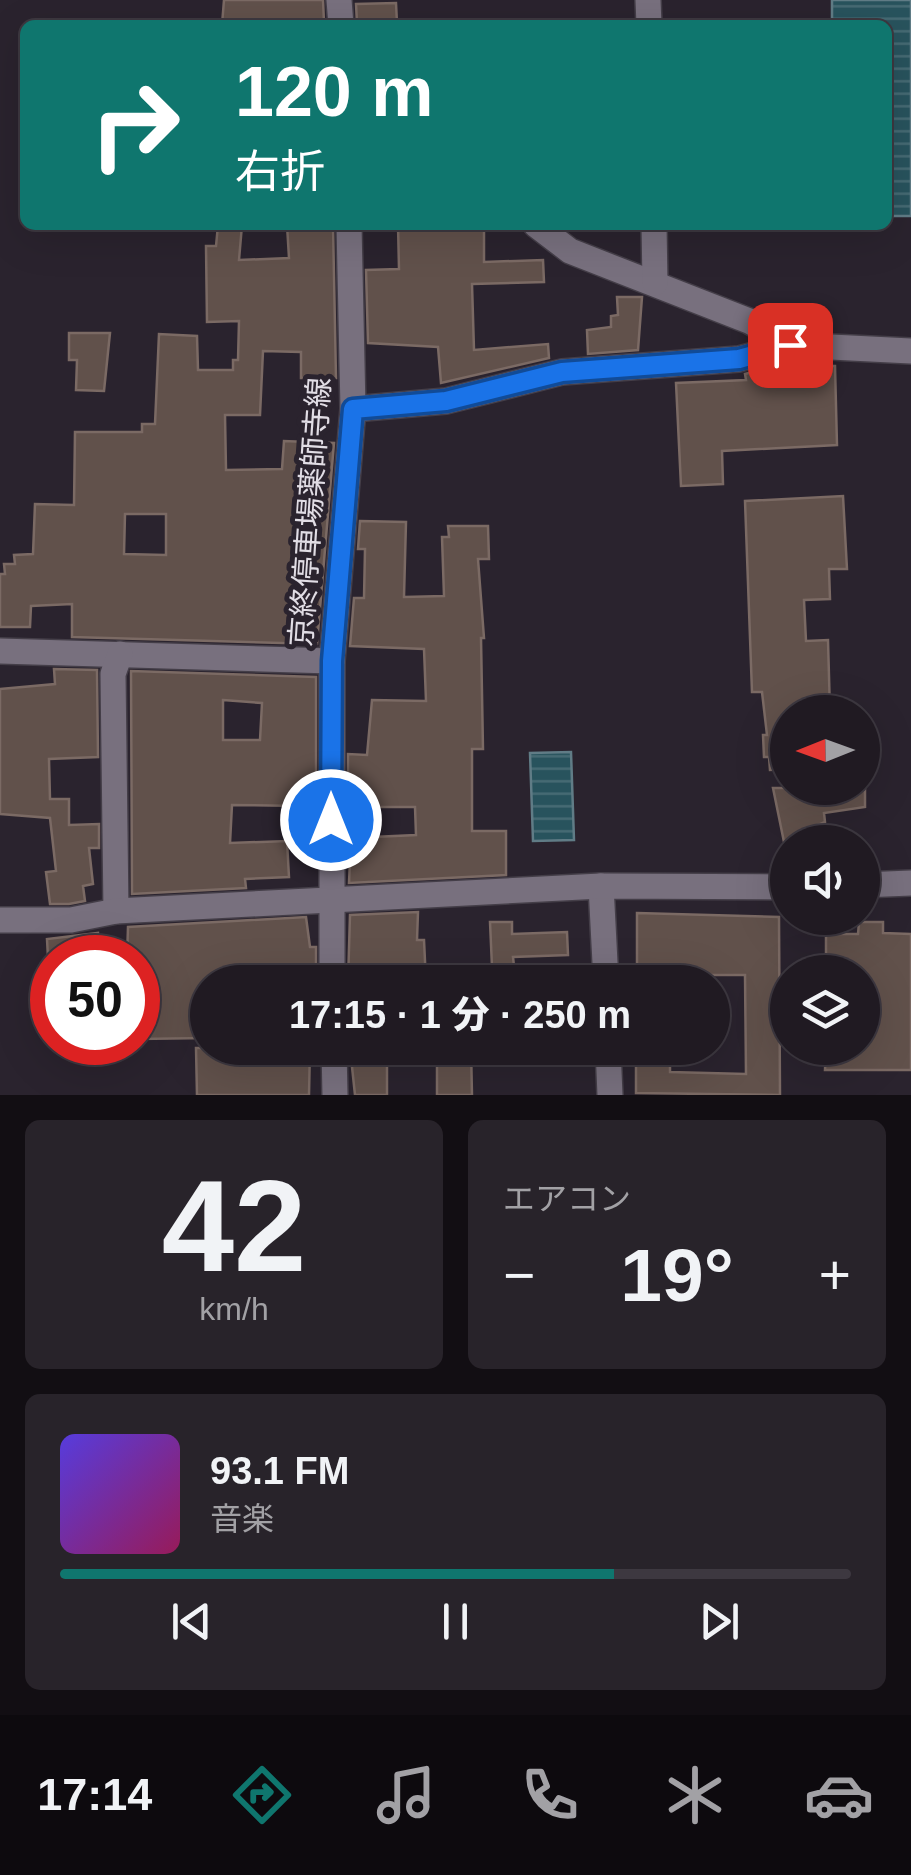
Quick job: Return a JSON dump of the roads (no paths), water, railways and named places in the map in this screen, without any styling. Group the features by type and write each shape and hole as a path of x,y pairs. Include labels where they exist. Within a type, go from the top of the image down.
{"street":[{"name":"京終停車場薬師寺線","path":"332,965 332,661 353,409 349,230"},
{"path":"542,230 570,252 749,320 790,345"},
{"path":"654,230 655,282"},
{"path":"353,409 446,401 562,372 739,359 790,345 911,351"},
{"path":"0,651 332,661"},
{"path":"116,912 113,674 120,654"},
{"path":"880,885 911,884"},
{"path":"0,920 71,920 116,912 602,886 770,887"},
{"path":"602,886 605,965"},
{"path":"334,1065 334,1095"},
{"path":"609,1065 610,1095"}],"water":[{"path":"832,0 911,0 911,216 892,216 892,20 832,20"},
{"path":"571,752 574,840 533,841 530,753"}]}
